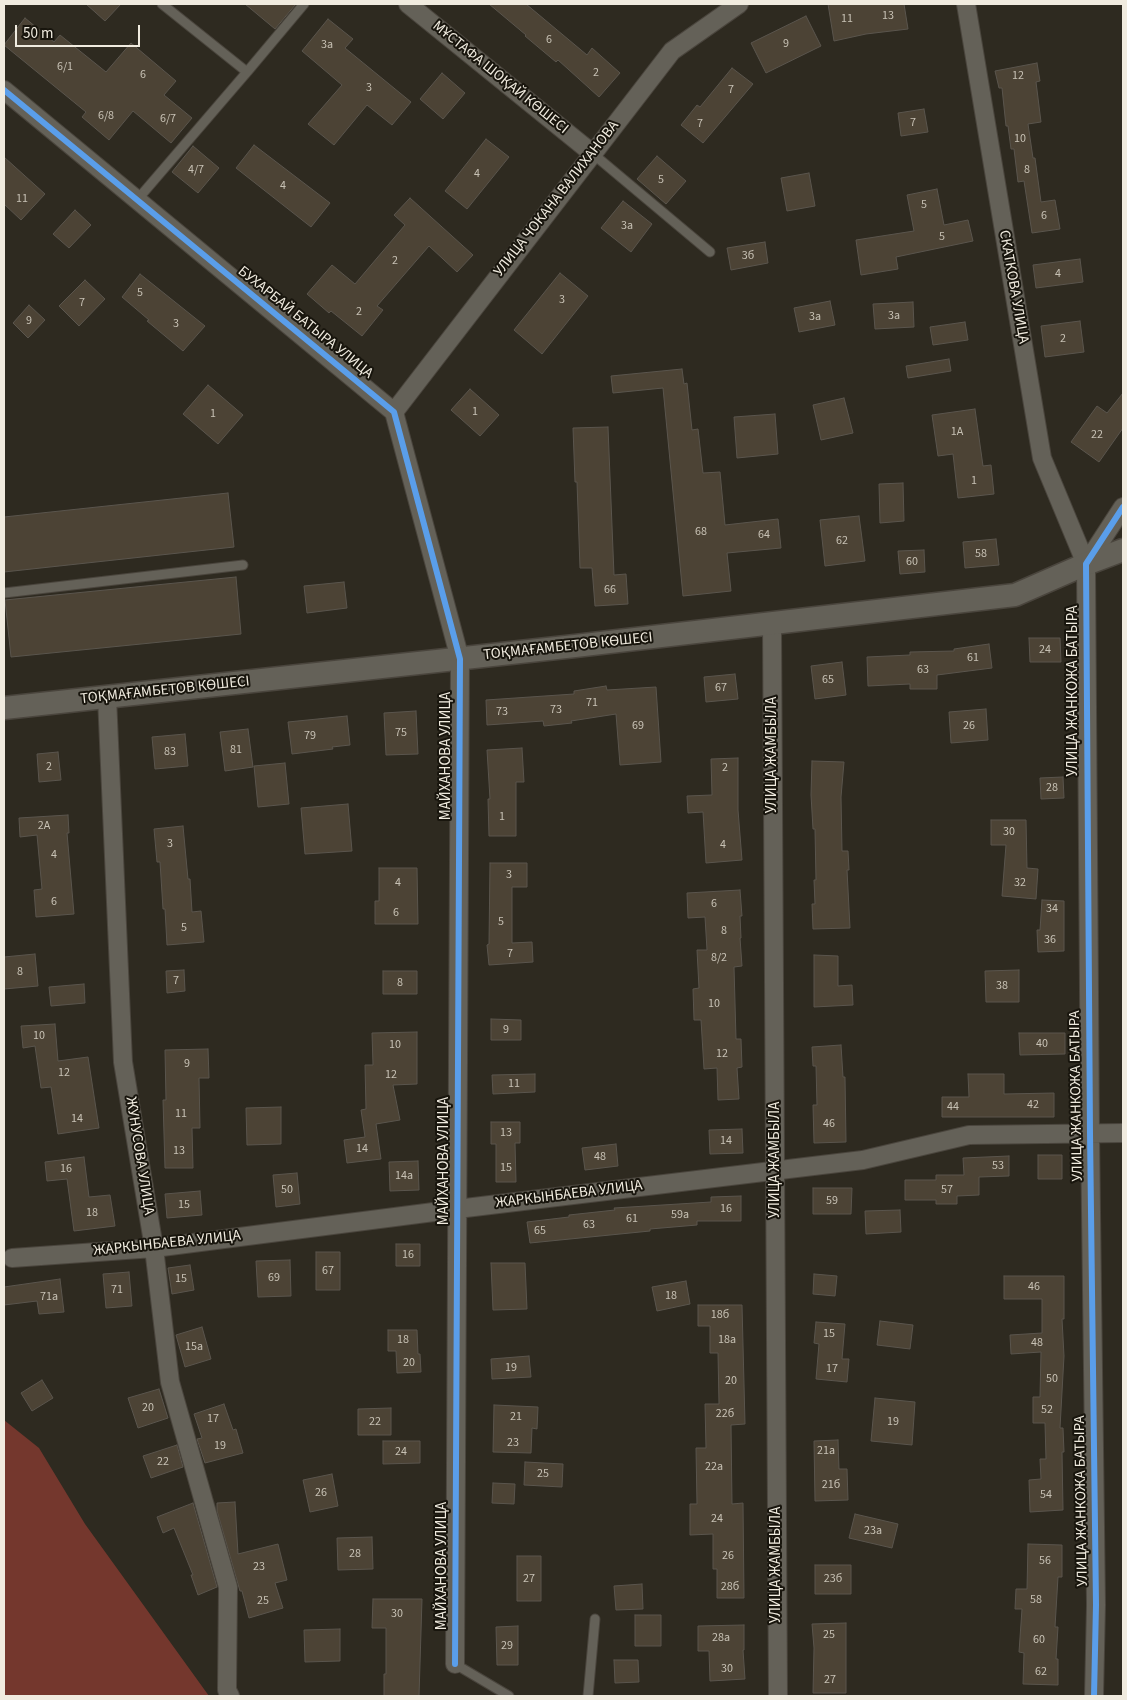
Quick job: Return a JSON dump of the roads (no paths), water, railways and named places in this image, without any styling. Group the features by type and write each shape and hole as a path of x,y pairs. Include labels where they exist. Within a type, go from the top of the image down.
{"street":[{"name":"МҰСТАФА ШОҚАЙ КӨШЕСІ","path":"408,4 592,153"},
{"name":"УЛИЦА ЧОКАНА ВАЛИХАНОВА","path":"394,412 672,51 739,4"},
{"name":"СКАТКОВА УЛИЦА","path":"966,4 1042,458 1086,564"},
{"name":"БУХАРБАЙ БАТЫРА УЛИЦА","path":"4,90 394,412"},
{"path":"394,412 460,659"},
{"path":"1086,564 1123,507"},
{"name":"ТОҚМАҒАМБЕТОВ КӨШЕСІ","path":"4,708 460,659 1015,595 1123,550"},
{"name":"УЛИЦА ЖАНКОЖА БАТЫРА","path":"1086,564 1096,1605 1094,1696"},
{"name":"УЛИЦА ЖАМБЫЛА","path":"772,624 778,1696"},
{"name":"МАЙХАНОВА УЛИЦА","path":"454,1664 460,659"},
{"name":"ЖУНУСОВА УЛИЦА","path":"106,697 123,1062 154,1248 170,1382 228,1587 227,1690 230,1696"},
{"name":"ЖАРКЫНБАЕВА УЛИЦА","path":"12,1258 154,1248 863,1160 968,1135 1123,1133"}],"lane":[{"path":"162,4 247,72"},
{"path":"137,200 304,4"},
{"path":"592,153 710,252"},
{"path":"4,593 243,565"},
{"path":"588,1696 595,1619"},
{"path":"454,1664 509,1696"}]}
